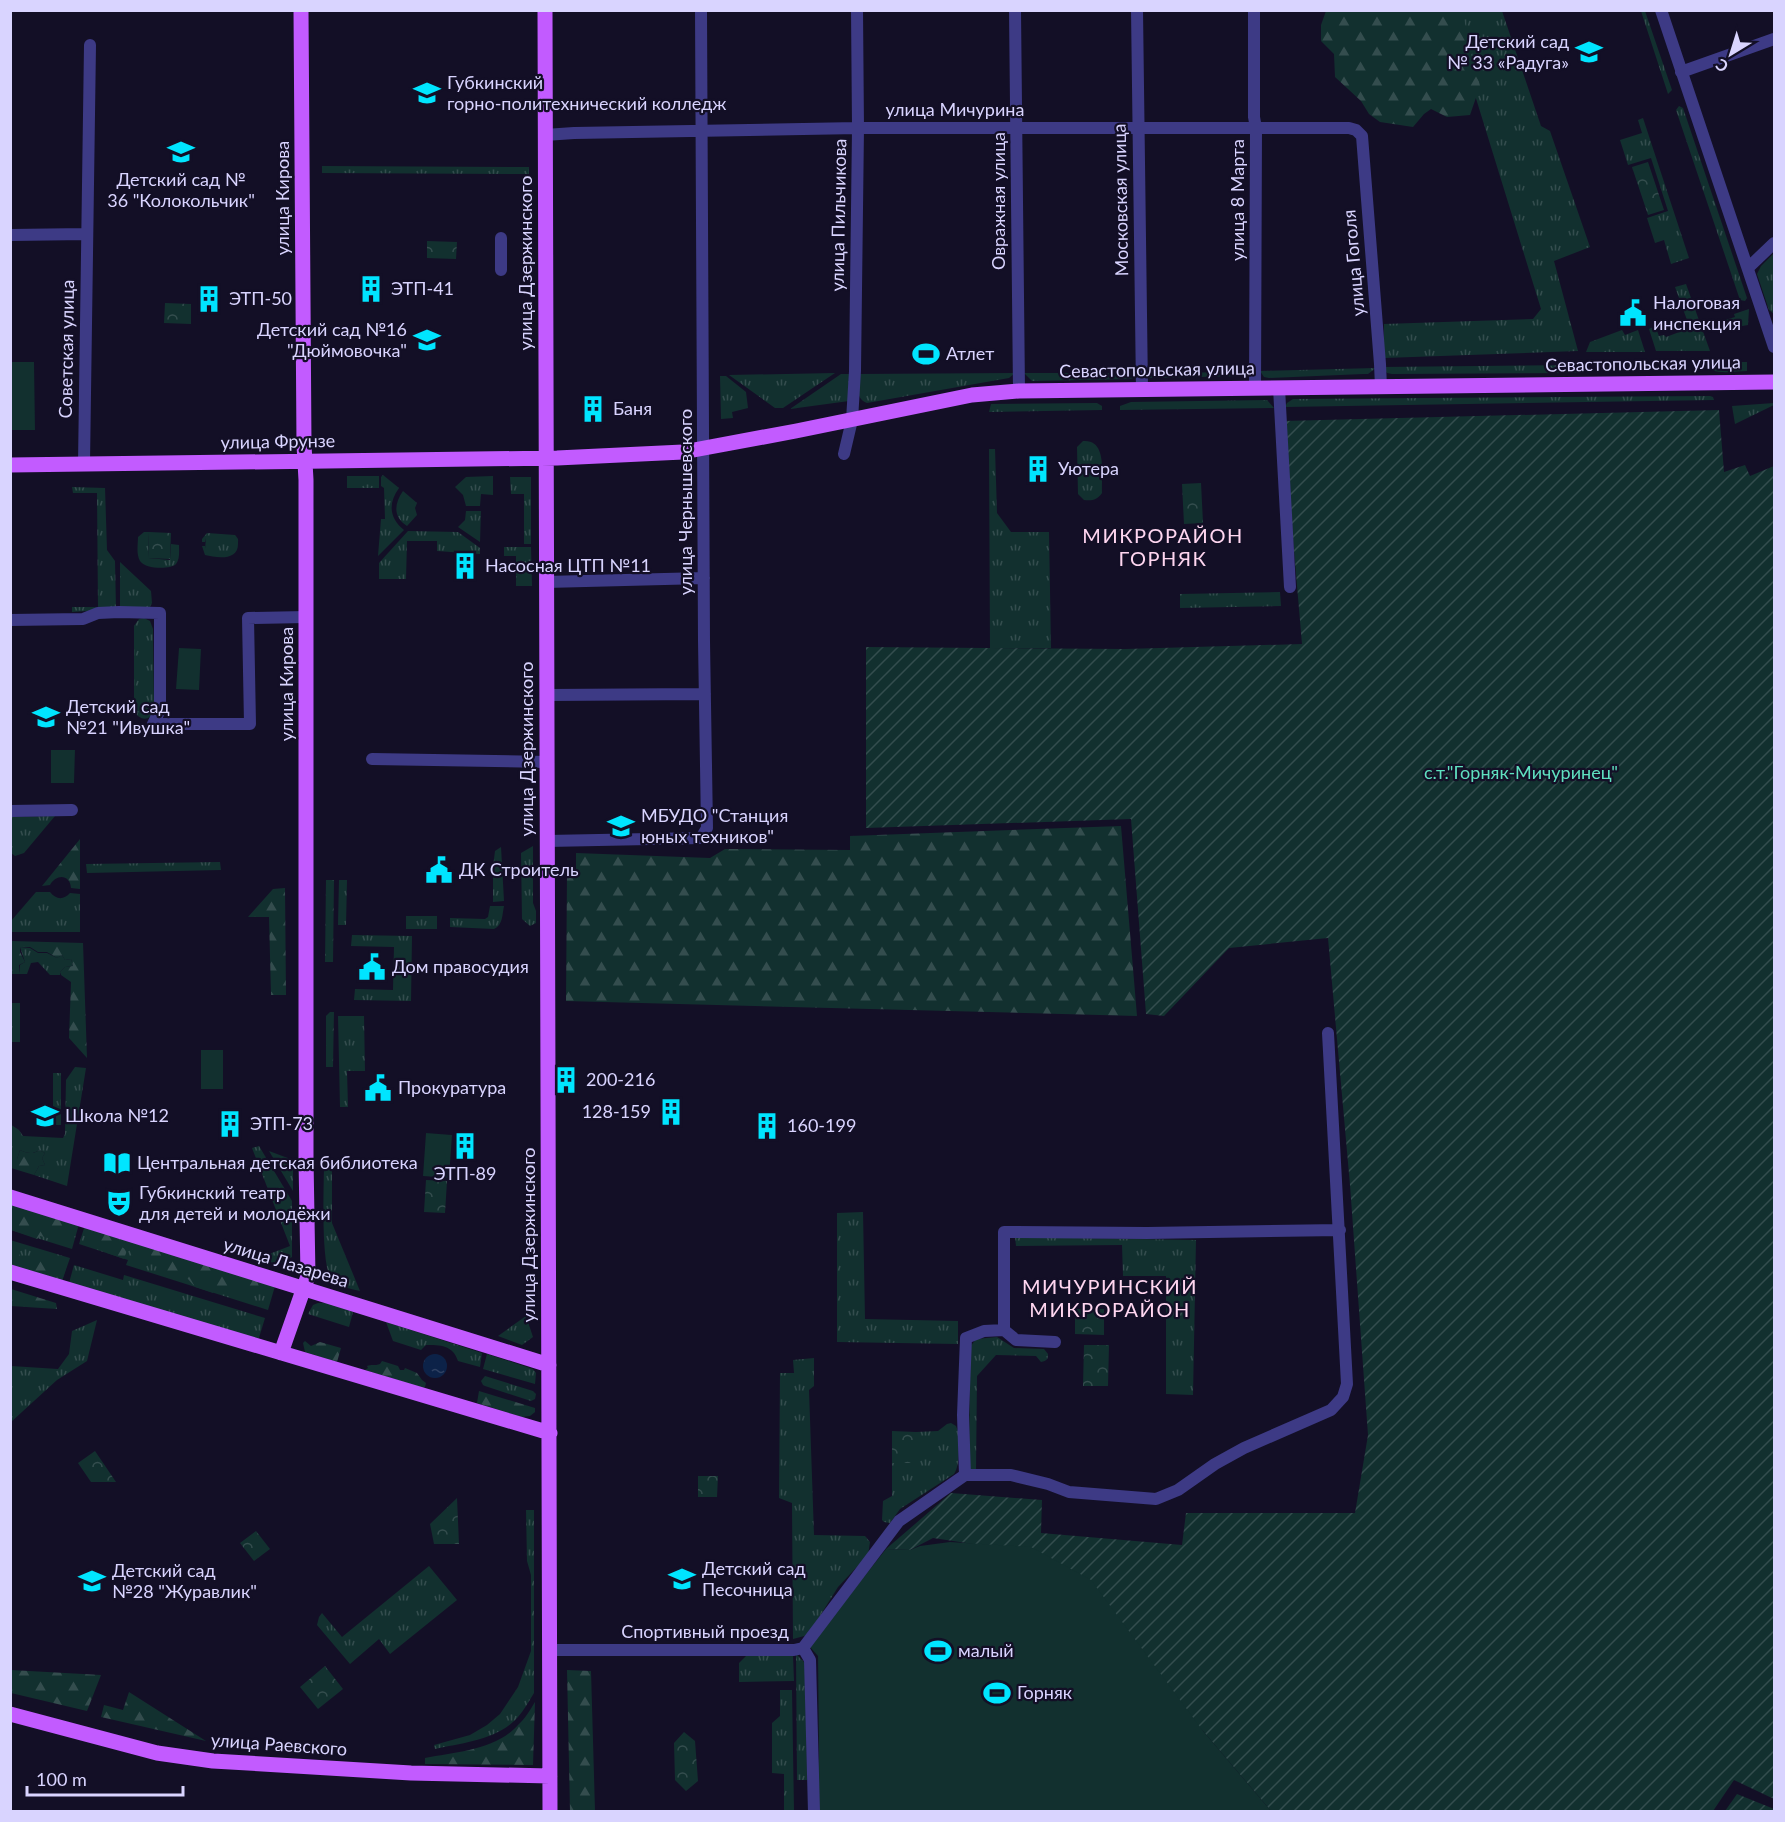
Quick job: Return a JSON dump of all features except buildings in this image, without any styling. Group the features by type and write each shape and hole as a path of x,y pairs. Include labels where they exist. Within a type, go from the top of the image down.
{"main road":[{"name":"улица Кирова","path":"281,1353 308,1276 302,10"},
{"name":"улица Дзержинского","path":"545,10 550,1812"},
{"name":"Севастопольская улица","path":"546,458 683,452 972,395 1018,391 1774,382"},
{"name":"улица Фрунзе","path":"10,465 546,458"},
{"name":"улица Лазарева","path":"10,1197 549,1365"},
{"path":"10,1272 550,1433"},
{"name":"улица Раевского","path":"10,1714 158,1753 213,1761 411,1773 550,1776"}],"street":[{"name":"улица Чернышевского","path":"547,841 701,838 707,828 701,10"},
{"name":"улица Пильчикова","path":"844,454 852,420 858,128 857,10"},
{"name":"Овражная улица","path":"1015,10 1018,391"},
{"name":"Московская улица","path":"1137,10 1142,390"},
{"name":"улица 8 Марта","path":"1254,10 1255,389"},
{"path":"1660,10 1774,347"},
{"path":"1681,72 1774,39"},
{"name":"Советская улица","path":"84,464 90,45"},
{"name":"улица Мичурина","path":"545,135 701,130 1138,127 1349,128 1356,130 1362,136"},
{"name":"улица Гоголя","path":"1362,136 1381,387"},
{"path":"10,235 87,234"},
{"path":"501,238 501,270"},
{"path":"1748,268 1774,243"},
{"path":"1279,388 1290,587"},
{"path":"546,582 704,578"},
{"path":"10,620 83,619 98,613 119,612 160,613 160,710 153,724 250,724 248,618 306,616"},
{"path":"547,695 705,694"},
{"path":"372,759 547,762"},
{"path":"10,811 72,810"},
{"path":"803,1648 899,1521 964,1475 1011,1475 1069,1492 1156,1499 1178,1490 1215,1464 1244,1448 1331,1410 1343,1397 1347,1384 1328,1033"},
{"path":"1004,1330 1004,1232 1147,1233 1340,1230"},
{"path":"964,1475 963,1415 966,1338 984,1331 1004,1330 1016,1340 1055,1342"},
{"name":"Спортивный проезд","path":"550,1650 794,1650 803,1648 810,1660 814,1812"}],"green space":[{"path":"1326,11 1462,11 1480,86 1470,115 1447,117 1431,109 1413,127 1380,122 1369,114 1361,101 1335,77 1334,54 1321,41 1321,25"},
{"path":"1449,11 1502,11 1541,126 1550,131 1590,247 1554,261 1578,351 1384,358 1384,324 1533,319 1541,309"},
{"path":"1641,11 1645,11 1672,90 1668,94"},
{"path":"1679,106 1683,108 1747,298 1745,301 1740,300 1676,110"},
{"path":"1643,118 1689,258 1671,264 1664,240 1655,243 1647,218 1668,211 1651,158 1628,165 1620,140 1642,133 1638,120"},
{"path":"1648,162 1664,210 1648,215 1632,167"},
{"path":"322,166 529,167 529,174 322,173"},
{"path":"427,241 457,242 456,259 427,258"},
{"path":"1774,253 1774,314 1769,310 1757,274 1761,266"},
{"path":"1686,284 1710,351 1656,351 1649,329 1655,326 1659,336 1666,337 1682,331 1680,324 1687,320 1675,287"},
{"path":"165,303 191,304 191,324 164,323"},
{"path":"1749,309 1748,325 1714,331 1712,324 1735,317 1734,314"},
{"path":"1622,330 1625,335 1638,330 1645,352 1586,352 1590,342"},
{"path":"11,362 34,362 35,430 11,430"},
{"path":"1704,362 1747,362 1747,371 1711,370"},
{"path":"1581,365 1582,368 1577,373 1392,374 1387,373 1383,367"},
{"path":"1376,368 1368,374 1269,378 1264,377 1260,371"},
{"path":"1252,372 1248,376 1148,378 1144,373"},
{"path":"835,373 783,408 775,408 729,375"},
{"path":"1015,373 1009,378 867,403 863,401 858,391 858,374"},
{"path":"1024,373 1137,373 1134,378 1130,379 1032,381"},
{"path":"841,374 849,374 849,401 790,409"},
{"path":"720,376 726,376 746,392 748,408 732,412 733,418 721,419"},
{"path":"1710,396 1714,400 1285,407 1293,399"},
{"path":"1267,400 1274,408 1120,410 1120,406 1131,402"},
{"path":"1097,403 1102,406 1102,410 989,412 991,404"},
{"path":"1774,403 1774,405 1735,424 1732,406"},
{"name":"с.т.\"Горняк-Мичуринец\"","path":"1719,410 1724,472 1745,465 1750,476 1774,466 1774,1799 1734,1780 1713,1811 1271,1811 1203,1731 973,1544 933,1538 910,1550 886,1549 951,1493 1042,1500 1041,1533 1182,1545 1186,1513 1355,1513 1368,1435 1350,1185 1328,938 1229,948 1164,1016 1146,1014 1131,819 866,828 866,647 1125,649 1302,644 1283,421"},
{"path":"1083,441 1091,442 1096,446 1102,460 1102,493 1092,500 1084,500 1078,494 1077,447"},
{"path":"989,449 995,449 997,513 1011,532 1049,532 1051,648 990,648"},
{"path":"383,475 399,488 393,499 392,510 395,520 404,530 378,556 381,519 385,519 384,488 381,486"},
{"path":"347,476 379,476 379,488 347,488"},
{"path":"493,476 493,495 481,494 480,506 466,506 463,495 455,487 466,477"},
{"path":"510,477 531,477 531,544 524,544 524,494 511,494"},
{"path":"1201,483 1203,523 1184,524 1182,484"},
{"path":"72,487 105,488 107,550 115,561 116,609 72,612 72,607 98,607 97,493 73,493"},
{"path":"403,491 417,503 415,508 417,515 407,526 399,519 396,510"},
{"path":"466,511 481,511 480,542 458,527 465,520"},
{"path":"408,531 458,532 480,548 480,554 437,551 437,541 407,541 406,579 379,579 379,563"},
{"path":"144,532 149,532 148,558 170,560 171,544 179,545 179,557 176,564 158,568 147,566 140,561 138,537"},
{"path":"149,532 171,533 170,559 148,558"},
{"path":"207,533 235,535 238,540 235,553 226,557 205,555 202,546 205,546 205,549 206,538 205,542 202,542 202,539"},
{"path":"504,547 531,547 532,586 516,586 516,556 504,556"},
{"path":"120,562 151,591 150,607 120,609"},
{"path":"1280,592 1281,606 1180,608 1180,594"},
{"path":"144,618 150,621 153,629 154,710 150,717 145,719 139,717 134,711 134,626 139,619"},
{"path":"179,648 201,649 199,690 176,689"},
{"path":"51,750 75,750 74,783 51,783"},
{"path":"55,816 24,853 15,856 11,853 10,817"},
{"path":"1121,826 1137,1016 566,1001 567,874 576,874 576,853 710,858 725,849 850,850 850,836"},
{"path":"80,839 80,889 71,888 68,880 62,877 50,885 42,886"},
{"path":"533,846 533,903 536,923 530,926 522,919 521,853"},
{"path":"501,847 504,901 493,902 495,851"},
{"path":"220,862 221,870 87,873 86,864"},
{"path":"326,880 334,880 333,962 325,962"},
{"path":"339,880 347,880 346,925 338,925"},
{"path":"285,888 286,995 271,995 269,917 248,917 273,889"},
{"path":"36,892 50,892 60,898 70,893 80,894 80,932 11,932 11,921"},
{"path":"490,906 504,906 501,922 494,929 450,927 450,918 485,919 488,917"},
{"path":"406,916 437,916 437,929 406,929"},
{"path":"352,935 412,936 411,1001 354,1000 355,989 393,990 394,947 351,946"},
{"path":"11,941 83,943 87,1058 69,1038 71,982 60,972 65,967 73,966 71,959 65,960 62,955 57,958 47,952 38,952 30,947 20,947 25,962 19,965 20,974 11,974"},
{"path":"20,947 30,948 38,953 47,953 57,958 62,955 65,960 71,959 73,966 65,967 60,975 50,975 38,962 31,963 27,974 20,974 20,965 25,962"},
{"path":"11,1003 20,1003 20,1042 11,1042"},
{"path":"334,1012 333,1067 326,1067 326,1016"},
{"path":"338,1016 364,1016 365,1071 347,1071 348,1107 340,1107"},
{"path":"201,1050 223,1050 223,1089 201,1089"},
{"path":"75,1067 86,1068 67,1186 34,1175 39,1166 45,1165 42,1158 45,1153 39,1150 30,1153 20,1150 17,1159 11,1159 10,1124 23,1136 63,1138 66,1080"},
{"path":"53,1073 61,1073 61,1125 53,1125"},
{"path":"426,1133 452,1135 449,1178 423,1176"},
{"path":"259,1146 292,1201 292,1257 278,1265 266,1260 264,1256 290,1246 252,1148"},
{"path":"20,1150 34,1153 39,1150 45,1153 42,1158 45,1165 39,1166 34,1175 11,1168 11,1159 17,1159"},
{"path":"269,1151 293,1160 293,1191"},
{"path":"324,1165 332,1165 332,1223 360,1291 336,1284 329,1275 324,1245"},
{"path":"426,1180 447,1181 445,1213 424,1212"},
{"path":"10,1202 79,1224 72,1249 11,1230"},
{"path":"17,1205 67,1221 70,1233 52,1239 40,1236 37,1239 11,1230 10,1225 15,1224 13,1213"},
{"path":"863,1212 865,1319 958,1321 958,1344 837,1342 837,1213"},
{"path":"85,1225 275,1286 268,1310 126,1265 128,1260 79,1244"},
{"path":"95,1228 117,1236 120,1241 118,1245 127,1250 124,1259 107,1253 106,1247 91,1242 89,1238"},
{"path":"1015,1237 1196,1240 1193,1395 1166,1394 1166,1276 1123,1276 1122,1245 1016,1246"},
{"path":"10,1240 70,1258 62,1281 11,1266"},
{"path":"137,1242 257,1281 259,1287 257,1293 250,1299 235,1286 225,1287 222,1290 217,1288 213,1293 195,1287 188,1279 182,1277 181,1271 165,1272 163,1268 154,1266 150,1251 145,1249 142,1255 137,1258 133,1257 131,1252"},
{"path":"17,1252 24,1262 33,1258 41,1261 50,1260 52,1270 61,1265 67,1265 62,1281 11,1266 11,1257"},
{"path":"74,1265 123,1280 124,1275 265,1318 258,1341 69,1283"},
{"path":"11,1289 56,1303 57,1309 11,1306"},
{"path":"329,1303 353,1312 349,1327 308,1314 313,1305"},
{"path":"1075,1309 1104,1309 1104,1335 1075,1334"},
{"path":"526,1316 533,1337 522,1345 498,1336"},
{"path":"97,1320 87,1361 57,1380 11,1422 11,1366 58,1369 69,1354 72,1331"},
{"path":"386,1322 482,1353 480,1367 458,1361 453,1352 445,1347 426,1345 421,1350 393,1341"},
{"path":"997,1337 1014,1348 1044,1349 1048,1357 1041,1362 1036,1356 996,1355 977,1376 976,1470 969,1470 970,1347 976,1339"},
{"path":"305,1341 311,1346 320,1342 341,1348 337,1362 305,1352 303,1343"},
{"path":"1084,1345 1109,1345 1108,1386 1083,1386"},
{"path":"487,1354 533,1369 536,1373 535,1384 483,1369"},
{"path":"814,1358 814,1386 809,1390 814,1535 865,1536 870,1542 868,1555 838,1587 808,1635 793,1639 792,1503 779,1498 780,1373 794,1373 793,1360"},
{"path":"382,1361 398,1366 400,1370 405,1368 417,1373 426,1383 425,1387 365,1370 367,1366 380,1364"},
{"path":"485,1376 533,1391 536,1394 535,1399 531,1401 485,1386 481,1381"},
{"path":"479,1391 535,1408 535,1412 530,1416 522,1417 477,1403"},
{"path":"951,1423 958,1431 958,1459 954,1474 900,1509 890,1523 884,1522 882,1520 883,1501 892,1496 892,1463 916,1463 916,1432 938,1431"},
{"path":"892,1431 916,1432 916,1463 892,1463"},
{"path":"95,1451 116,1482 91,1482 78,1463"},
{"path":"698,1476 718,1476 717,1497 698,1497"},
{"path":"457,1498 459,1544 434,1544 430,1524"},
{"path":"526,1510 534,1510 534,1693 518,1717 500,1731 490,1736 435,1749 434,1745 470,1735 487,1725 500,1714 518,1687 531,1651 531,1575 527,1561"},
{"path":"256,1531 270,1549 254,1561 240,1543"},
{"name":"Горняк","path":"950,1542 1031,1547 1091,1580 1203,1731 1271,1811 817,1811 818,1656 809,1646 886,1549 910,1550 920,1546"},
{"path":"429,1566 457,1600 390,1654 379,1639 350,1664 317,1625 322,1613 342,1637"},
{"path":"796,1654 805,1663 806,1668 807,1780 797,1780"},
{"path":"793,1655 794,1681 739,1682 739,1663 746,1656"},
{"path":"325,1666 343,1689 318,1709 300,1687"},
{"path":"10,1670 101,1675 87,1711 11,1693"},
{"path":"567,1670 591,1671 595,1811 570,1811"},
{"path":"780,1690 792,1690 794,1811 784,1811 784,1774 772,1773 772,1723 780,1716"},
{"path":"129,1692 206,1741 101,1717 104,1705 123,1710"},
{"path":"535,1702 533,1765 425,1764 425,1758 475,1749 499,1740 521,1723"},
{"path":"684,1732 695,1741 698,1781 686,1791 675,1780 674,1743"},
{"path":"1737,1794 1774,1809 1774,1811 1725,1811"}],"water":[{"path":"435,1354 443,1358 447,1366 443,1374 435,1378 427,1374 423,1366 427,1358"}],"place":[{"name":"Детский сад № 33 «Радуга»","path":"1589,52"},
{"name":"Губкинский горно-политехнический колледж","path":"427,93"},
{"name":"Детский сад № 36 \"Колокольчик\"","path":"181,152"},
{"name":"ЭТП-41","path":"371,289"},
{"name":"ЭТП-50","path":"209,299"},
{"name":"Налоговая инспекция","path":"1633,313"},
{"name":"Детский сад №16 \"Дюймовочка\"","path":"427,340"},
{"name":"Атлет","path":"926,354"},
{"name":"Баня","path":"593,409"},
{"name":"Уютера","path":"1038,469"},
{"name":"Насосная ЦТП №11","path":"465,566"},
{"name":"Детский сад №21 \"Ивушка\"","path":"46,717"},
{"name":"МБУДО \"Станция юных техников\"","path":"621,826"},
{"name":"ДК Строитель","path":"439,870"},
{"name":"Дом правосудия","path":"372,967"},
{"name":"200-216","path":"566,1080"},
{"name":"Прокуратура","path":"378,1088"},
{"name":"128-159","path":"671,1112"},
{"name":"Школа №12","path":"45,1116"},
{"name":"ЭТП-73","path":"230,1124"},
{"name":"160-199","path":"767,1126"},
{"name":"ЭТП-89","path":"465,1146"},
{"name":"Центральная детская библиотека","path":"117,1163"},
{"name":"Губкинский театр для детей и молодёжи","path":"119,1203"},
{"name":"Детский сад Песочница","path":"682,1579"},
{"name":"Детский сад №28 \"Журавлик\"","path":"92,1581"},
{"name":"малый","path":"938,1651"},
{"name":"Горняк","path":"997,1693"}],"district":[{"name":"МИКРОРАЙОН ГОРНЯК","path":"1163,548"},
{"name":"МИЧУРИНСКИЙ МИКРОРАЙОН","path":"1110,1298"}]}
